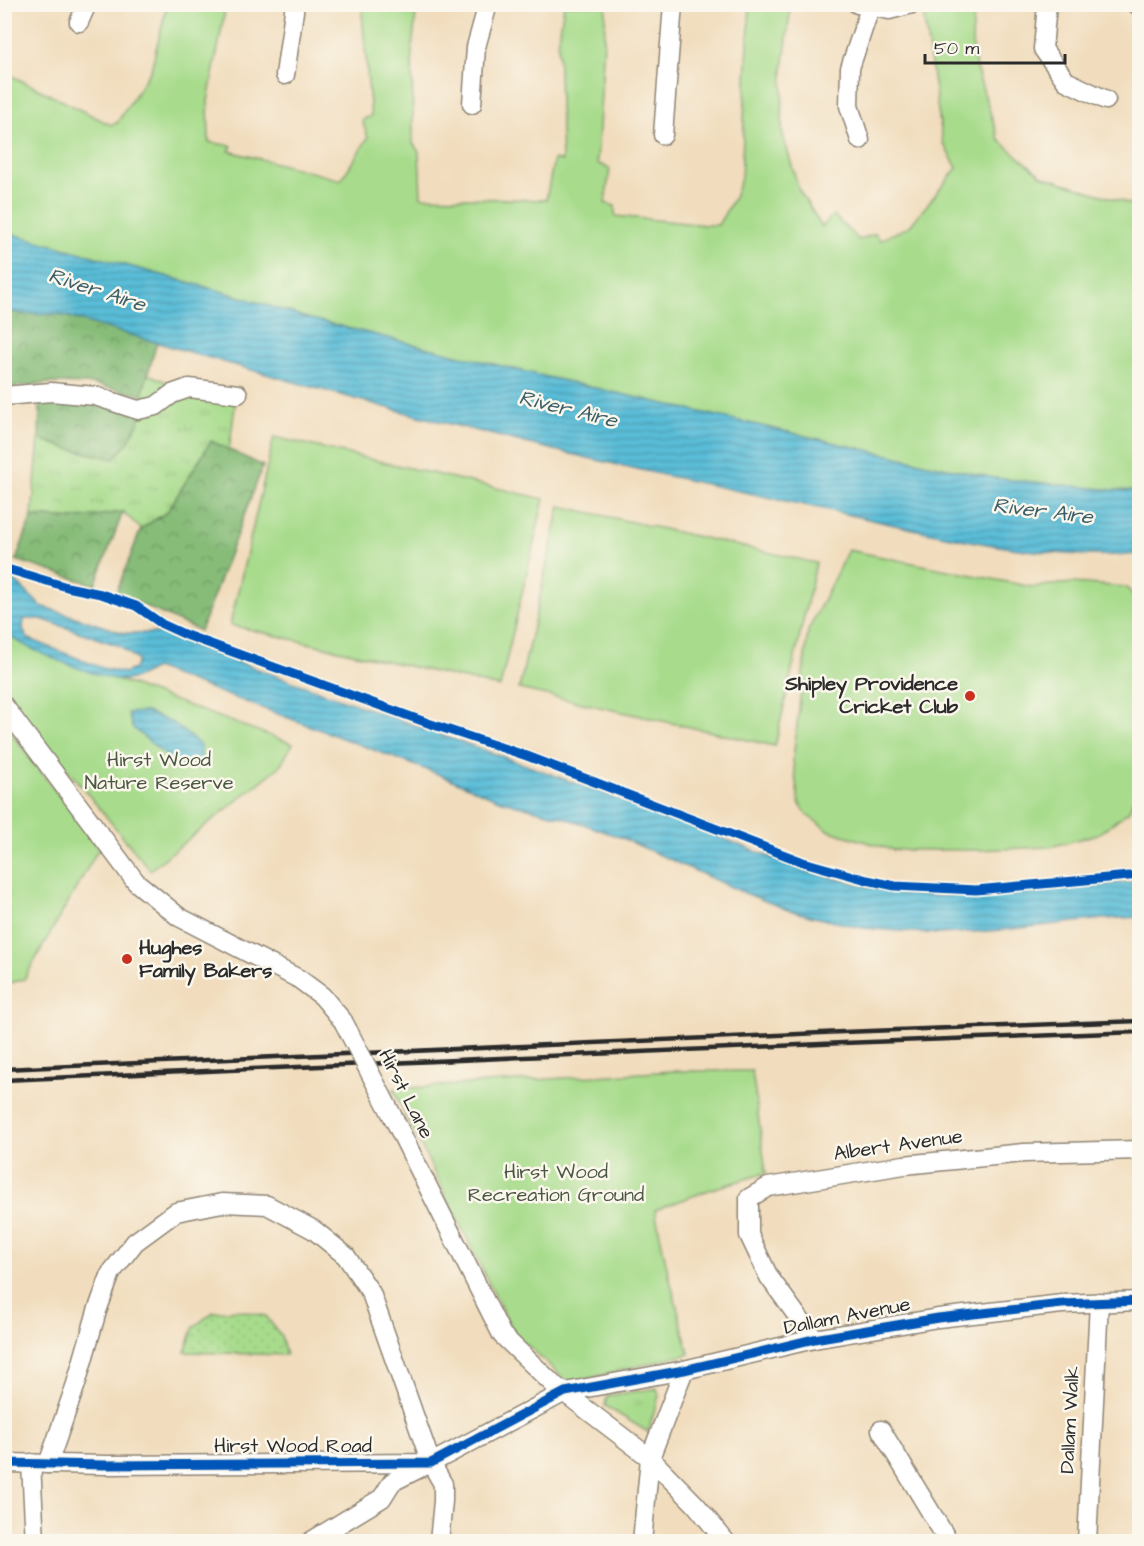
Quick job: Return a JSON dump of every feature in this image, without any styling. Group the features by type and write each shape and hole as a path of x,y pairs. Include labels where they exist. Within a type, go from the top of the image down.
{"street":[{"path":"79,22 87,4"},
{"path":"285,75 295,4"},
{"path":"472,104 476,48 488,4"},
{"path":"663,135 674,4"},
{"path":"860,140 849,106 850,68 864,6 890,10 912,4"},
{"path":"1047,4 1042,49 1066,81 1106,100"},
{"path":"4,396 51,392 95,396 138,410 156,406 172,394 189,388 238,394"},
{"name":"Hirst Lane","path":"4,706 136,882 179,917 299,979 322,996 343,1021 502,1335 553,1384 650,1458 696,1505 726,1542"},
{"name":"Albert Avenue","path":"814,1339 769,1277 749,1235 749,1198 768,1187 915,1164 1024,1153 1140,1150"},
{"path":"35,1542 40,1463 76,1384 97,1311 111,1273 135,1242 176,1212 222,1203 267,1205 314,1230 345,1256 371,1293 430,1463 443,1484 439,1542"},
{"name":"Dallam Avenue","path":"565,1392 684,1370 814,1339 938,1318 1062,1304 1140,1301"},
{"name":"Dallam Walk","path":"1087,1542 1099,1302"},
{"path":"642,1542 650,1458 684,1370"},
{"name":"Hirst Wood Road","path":"4,1463 430,1463 565,1392"},
{"path":"881,1430 946,1541"},
{"path":"310,1542 382,1498 392,1482 430,1463"}],"green space":[{"path":"167,5 226,5 208,101 209,142 232,146 229,151 341,180 368,138 362,120 371,116 362,13 364,5 417,5 412,49 413,143 419,152 421,197 546,200 554,159 562,161 558,44 564,5 606,5 597,163 610,169 605,203 615,206 615,216 718,225 734,198 741,178 750,5 791,5 783,70 782,132 799,190 822,227 833,215 859,240 875,234 880,240 910,226 957,168 943,143 923,12 929,5 974,5 972,42 976,68 999,140 1042,176 1133,205 1139,201 1139,491 994,478 534,374 307,318 231,294 4,230 4,72 111,125 117,123 151,70"},
{"path":"4,311 25,314 59,314 157,342 142,395 92,384 50,383 5,388"},
{"path":"148,374 199,396 236,399 229,450 211,442 167,512 141,529 123,512 73,519 32,516 39,439 69,449 114,459 142,415 142,395"},
{"path":"40,402 93,402 142,415 129,441 114,459 69,449 39,439"},
{"path":"274,437 544,499 500,687 230,625"},
{"path":"211,441 263,466 200,631 116,593 141,529 167,512"},
{"path":"560,506 816,563 775,746 519,689"},
{"path":"123,512 95,585 16,560 32,516 73,519"},
{"name":"Shipley Providence Cricket Club","path":"848,550 1032,587 1072,583 1126,587 1140,603 1139,783 1129,811 1098,834 1050,847 976,850 893,850 830,831 808,816 799,803 793,760 808,631"},
{"name":"Hirst Wood Nature Reserve","path":"4,624 39,651 293,744 279,767 150,870 17,708 5,685"},
{"path":"4,721 99,848 24,979 5,985"},
{"name":"Hirst Wood Recreation Ground","path":"673,1071 752,1071 766,1173 712,1189 655,1210 689,1354 569,1383 513,1332 393,1089"},
{"path":"238,1310 266,1316 281,1336 286,1355 185,1352 194,1327 213,1312"},
{"path":"657,1388 659,1396 648,1432 605,1406 607,1396"}],"water":[{"name":"River Aire","path":"4,230 231,294 307,318 534,374 994,478 1139,491 1139,554 1057,553 973,542 533,445 330,392 59,314 25,314 5,311"},
{"path":"5,578 16,582 41,606 124,633 160,633 563,778 803,870 866,886 903,893 938,896 1022,892 1139,881 1139,917 938,934 863,928 814,917 788,910 740,891 620,837 566,818 499,800 438,774 155,668 129,680 114,679 83,670 47,656 18,641 9,635 9,628 5,624","holes":["24,619 41,619 120,646 138,661 134,669 124,673 102,668 27,638 23,629"]},
{"path":"146,712 173,723 200,745 202,762 181,768 132,727 128,713"}],"railway":[{"path":"4,1069 1140,1021"},
{"path":"4,1080 1140,1032"}],"cycle path":[{"path":"4,568 67,587 101,594 136,606 162,624 186,635 428,723 527,756 803,862 867,880 895,886 976,890 1140,875"},
{"path":"4,1463 106,1465 431,1463 565,1392 684,1370 814,1339 938,1318 1062,1304 1140,1301"}],"place":[{"name":"Shipley Providence Cricket Club","path":"970,696"},
{"name":"Hughes Family Bakers","path":"127,959"}]}
